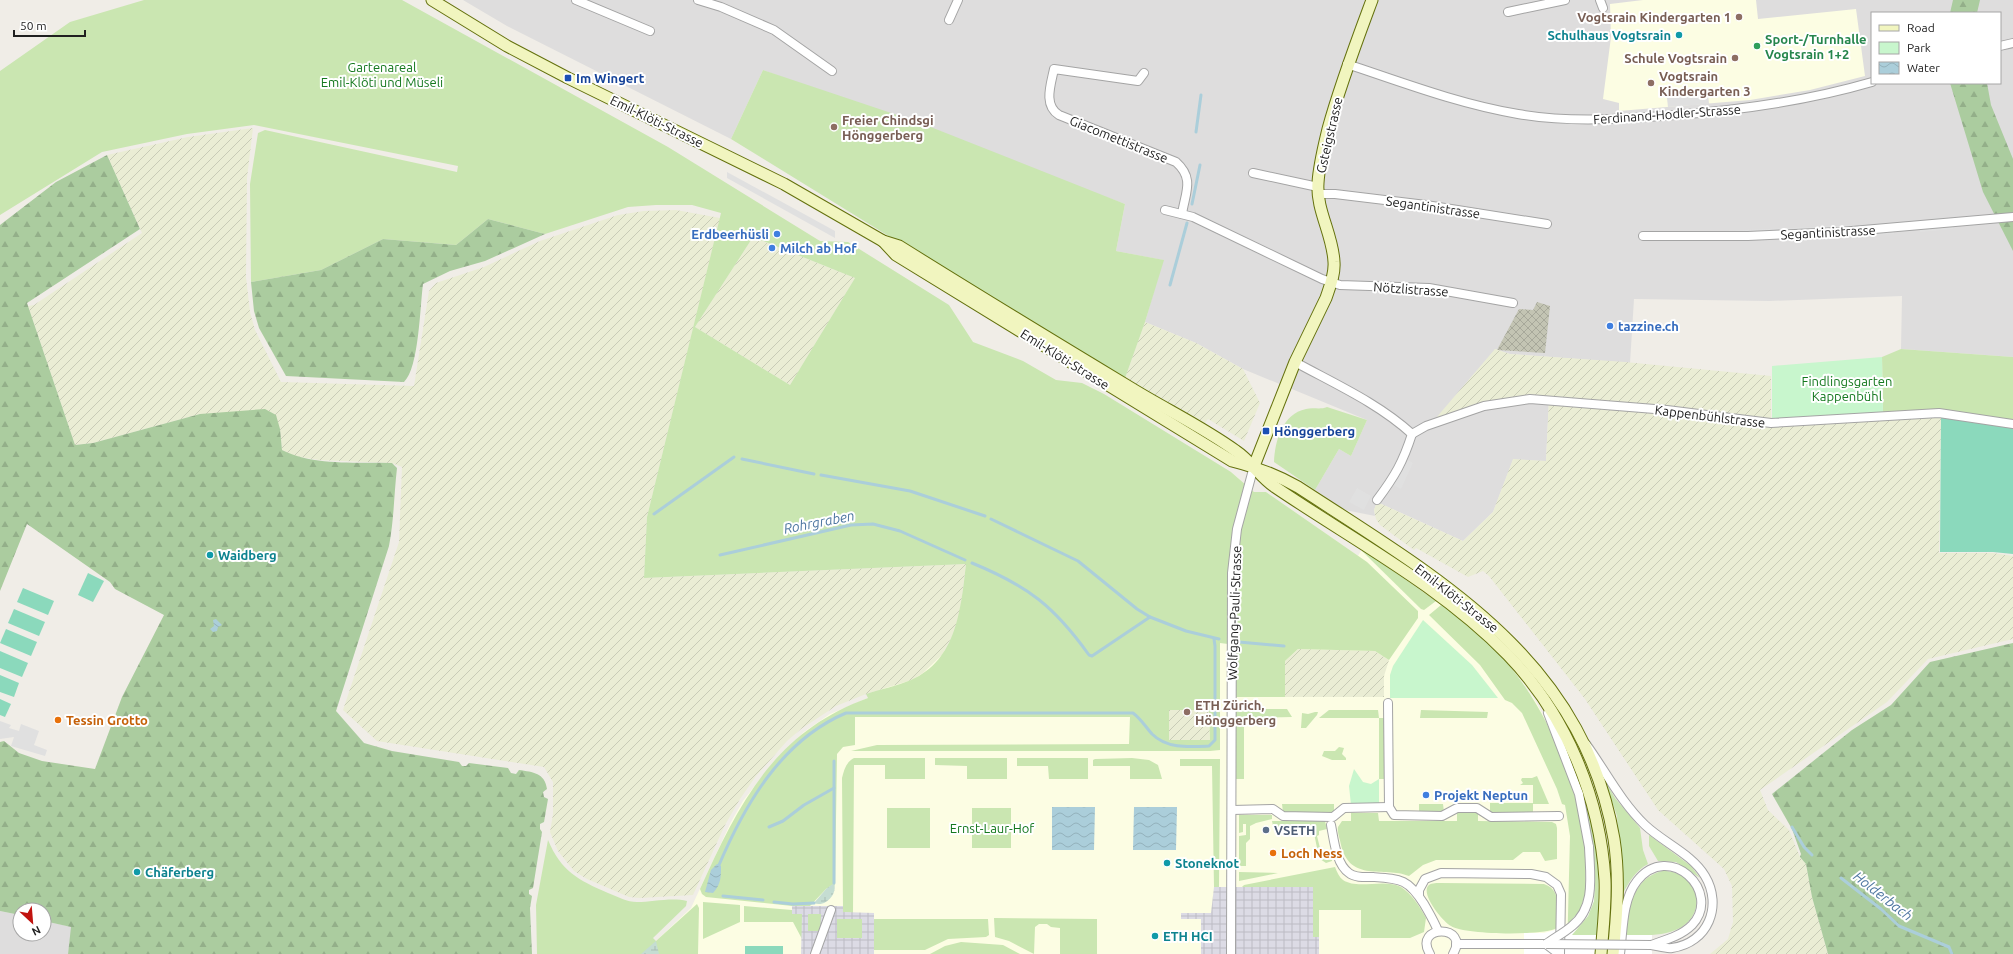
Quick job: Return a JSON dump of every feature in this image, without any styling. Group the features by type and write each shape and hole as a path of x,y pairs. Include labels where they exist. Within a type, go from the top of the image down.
{"street":[{"name":"Emil-Klöti-Strasse","path":"432,0 520,53 771,178 883,241 899,246 1238,452 1272,485 1315,512 1434,593 1482,630 1509,656 1542,698 1573,750 1584,778 1597,821 1605,881 1601,954"},
{"path":"576,0 650,30"},
{"path":"698,0 721,7 774,30 832,71"},
{"path":"949,20 958,0"},
{"name":"Gsteigstrasse","path":"1254,466 1295,362 1326,298 1332,282 1334,264 1333,252 1318,190 1323,149 1347,64 1372,0"},
{"path":"1508,12 1565,0"},
{"path":"2001,46 2013,43"},
{"name":"Ferdinand-Hodler-Strasse","path":"1347,64 1444,98 1519,114 1558,118 1638,118 1729,111 1792,102 1871,82"},
{"name":"Giacomettistrasse","path":"1144,73 1138,81 1054,69 1049,99 1050,105 1059,115 1176,162 1184,171 1188,183 1182,214"},
{"name":"Segantinistrasse","path":"1253,173 1335,194 1426,205 1546,224"},
{"path":"1165,210 1193,217 1332,282"},
{"name":"Segantinistrasse","path":"1643,236 1748,236 1833,232 2012,218"},
{"name":"Nötzlistrasse","path":"1332,282 1340,285 1430,288 1513,303"},
{"path":"1295,362 1356,394 1396,419 1412,434 1403,460 1396,473 1377,500"},
{"name":"Kappenbühlstrasse","path":"1412,434 1439,421 1484,406 1530,399 1667,410 1771,424 1939,414 2013,424"},
{"name":"Emil-Klöti-Strasse","path":"1254,466 1278,476 1362,529 1440,582 1484,616 1532,663 1549,684 1580,735 1605,800 1614,840 1617,877 1617,913 1613,954"},
{"name":"Wolfgang-Pauli-Strasse","path":"1231,954 1232,573 1237,529 1254,466"},
{"path":"1542,698 1579,794 1589,848 1591,881 1589,899 1584,914 1573,926 1546,944"},
{"path":"1388,703 1389,807 1394,815 1442,816 1457,808 1477,808 1491,817 1560,816"},
{"path":"1456,944 1651,945 1671,948 1693,940 1701,933 1711,915 1714,905 1713,894 1704,875 1695,864 1646,826 1634,813 1617,792 1580,735"},
{"path":"1232,810 1273,809 1283,816 1333,817 1344,808 1389,807"},
{"path":"1332,825 1336,850 1344,867 1350,874 1362,877 1397,879 1411,886 1419,895 1438,931"},
{"path":"1620,954 1627,898 1636,882 1647,871 1656,867 1666,865 1677,867 1687,873 1700,892 1701,904 1698,917 1691,926 1681,934 1651,945"},
{"path":"1419,895 1419,890 1425,879 1441,873 1531,874 1546,877 1557,885 1561,894 1559,954"},
{"path":"815,954 831,910"},
{"path":"1430,954 1428,950 1428,940 1430,936 1443,930 1452,935 1456,944 1453,954"},
{"path":"1546,944 1559,954"}],"shaded area":[{"path":"463,0 2013,0 2013,357 1901,349 1902,296 1769,301 1634,299 1630,363 1510,354 1495,349 1475,406 1504,399 1528,397 1549,398 1546,461 1513,460 1493,512 1463,541 1377,502 1374,510 1375,516 1345,510 1315,490 1339,449 1351,456 1367,420 1243,369 1196,343 1145,322 1163,260 1116,251 1125,204 763,70 731,139 507,26"},
{"name":"Schule Vogtsrain","path":"1643,0 1756,0 1758,19 1856,9 1865,76 1810,90 1750,100 1619,111 1619,103 1603,99 1611,37 1610,4"},
{"path":"1708,94 1709,104 1668,107 1667,98"},
{"path":"253,128 247,178 246,277 250,312 255,330 281,382 414,386 429,291 436,283 484,267 540,241 618,215 644,211 676,210 720,218 647,517 644,578 966,564 960,613 952,636 942,655 923,673 912,680 866,694 836,706 801,729 787,741 756,776 740,799 725,825 693,895 640,898 629,897 587,879 574,871 558,851 550,832 553,814 553,782 544,767 377,741 343,710 399,542 402,467 392,463 319,460 294,456 282,450 280,429 200,414 93,443 75,445 28,306 34,305 142,233 107,155 188,137"},
{"path":"727,172 835,231 835,238 727,178"},
{"path":"1418,207 1478,217 1478,219 1418,209"},
{"path":"1921,222 1921,225 1724,234 1724,231"},
{"path":"1953,227 1953,229 1920,232 1920,229"},
{"path":"1894,231 1894,234 1829,237 1828,235"},
{"path":"1802,236 1802,239 1724,241 1724,238"},
{"path":"753,237 855,278 790,385 695,327"},
{"path":"1537,302 1550,306 1545,353 1497,350 1519,309 1533,310"},
{"path":"1145,322 1196,343 1243,369 1260,403 1244,441 1208,419 1202,427 1124,381"},
{"path":"1495,349 1510,354 1625,362 1771,376 1771,426 1941,416 1939,553 1993,553 2013,556 2013,639 1928,659 1887,702 1760,790 1768,810 1789,830 1800,857 1806,864 1812,897 1828,954 1710,954 1728,939 1733,922 1732,886 1724,869 1658,810 1585,699 1489,576 1483,571 1468,577 1416,548 1414,550 1380,525 1376,519 1374,510 1377,502 1463,541 1493,512 1513,459 1546,461 1549,398 1528,397 1504,399 1436,418"},
{"path":"1406,459 1413,463 1401,489 1391,484"},
{"name":"ETH Zürich, Hönggerberg","path":"1231,472 1254,492 1266,492 1358,556 1362,549 1446,608 1512,668 1535,700 1583,788 1598,862 1600,888 1595,954 659,954 656,941 691,908 731,822 743,801 775,760 804,732 830,714 868,698"},
{"path":"1357,488 1371,496 1364,510 1349,502"},
{"path":"1298,649 1375,651 1389,660 1384,676 1384,697 1285,697 1285,661"},
{"path":"1169,710 1209,710 1210,740 1169,740"},
{"path":"0,721 11,725 9,728 19,731 21,724 39,731 34,745 47,750 45,756 11,746 14,737 0,739"},
{"path":"1214,887 1227,887 1227,954 1201,954 1201,919 1181,919 1181,913 1211,913"},
{"path":"1236,887 1313,887 1313,937 1319,937 1319,954 1236,954"},
{"path":"792,906 843,906 843,912 874,913 874,954 801,954 802,914 792,914","holes":["808,914 821,914 820,931 808,931","837,919 862,919 862,938 837,938"]},
{"path":"0,911 12,913 12,942 52,942 52,923 72,927 68,954 0,954"}],"green space":[{"name":"Gartenareal Emil-Klöti und Müseli","path":"144,0 402,0 668,147 820,241 848,242 949,305 973,342 1023,361 1056,380 1082,383 1104,394 1231,472 1254,492 1266,492 1367,562 1418,611 1418,618 1389,660 1375,651 1298,649 1285,661 1285,697 1236,697 1236,645 1220,643 1220,750 851,751 877,745 1129,744 1130,717 855,717 855,745 843,747 837,754 835,886 834,884 826,889 810,906 792,906 706,897 702,894 700,889 729,828 763,774 784,751 808,730 835,712 868,698 866,694 911,680 926,671 938,660 954,631 959,615 966,564 644,578 647,517 721,213 692,205 628,207 545,234 488,219 456,245 383,239 321,270 251,282 250,184 258,133 265,130 457,172 458,166 254,125 187,134 102,152 0,215 0,71 70,22","holes":["753,237 855,278 790,385 695,327","1169,710 1209,710 1210,740 1169,740"]},
{"path":"1953,0 1980,0 1977,12 1950,12"},
{"path":"763,70 918,122 1125,204 1116,251 1164,260 1145,322 1124,381 731,139"},
{"path":"1950,84 1987,84 1991,105 2013,159 2013,251 1983,192"},
{"name":"Chäferberg","path":"107,155 140,229 27,303 75,445 93,443 200,414 265,409 276,415 280,429 282,450 308,459 350,463 392,463 397,468 389,546 336,711 364,743 392,751 459,762 462,766 466,766 469,763 508,768 511,773 516,774 519,770 541,776 547,789 543,792 544,797 548,799 544,822 540,824 540,829 542,832 533,888 529,890 529,894 532,896 530,908 532,954 68,954 71,927 52,923 52,902 12,902 12,913 0,911 0,742 4,741 19,753 42,761 95,769 122,697 164,615 115,589 110,582 27,524 0,591 0,225 56,182"},
{"path":"488,219 545,234 485,261 450,271 423,284 416,351 409,375 404,382 286,376 259,328 254,311 251,282 321,270 383,239 456,245"},
{"path":"1901,349 2013,357 2013,421 1966,413 1939,411 1883,414 1882,357"},
{"name":"Findlingsgarten Kappenbühl","path":"1882,357 1883,414 1772,421 1772,366"},
{"path":"1327,407 1367,420 1351,456 1339,449 1315,490 1274,462 1276,446 1281,430 1291,416 1306,409"},
{"path":"1941,416 2013,427 2013,554 1993,552 1940,552"},
{"path":"1362,549 1436,601 1424,610 1421,609 1362,551"},
{"path":"88,573 104,581 93,602 78,595"},
{"path":"23,588 54,601 48,615 17,602"},
{"path":"1441,605 1469,625 1493,647 1515,673 1534,700 1550,730 1563,761 1574,793 1582,826 1589,824 1580,788 1583,788 1593,831 1598,870 1599,890 1595,954 1567,954 1570,836 1565,805 1562,804 1557,789 1522,713 1512,703 1505,700 1480,665 1429,615"},
{"path":"14,609 45,622 39,636 8,623"},
{"path":"1423,620 1472,665 1498,698 1390,698 1390,675 1393,666"},
{"path":"6,629 37,642 31,656 0,643"},
{"path":"2013,643 2013,954 1828,954 1812,897 1806,864 1800,857 1801,854 1792,829 1772,794 1852,730 1891,705 1930,662"},
{"path":"0,651 28,663 22,677 0,668"},
{"path":"0,675 19,683 14,697 0,692"},
{"path":"0,699 11,704 5,717 0,715"},
{"path":"1236,709 1287,709 1292,717 1244,718 1244,779 1236,779"},
{"path":"1329,710 1378,710 1379,718 1319,718"},
{"path":"1421,710 1488,712 1487,718 1420,718"},
{"path":"1318,712 1317,715 1306,728 1301,728 1302,713 1308,714"},
{"path":"1379,718 1384,718 1385,779 1379,779"},
{"path":"1339,747 1344,748 1342,754 1346,760 1332,760 1322,756 1324,751 1335,751"},
{"path":"854,758 925,758 925,779 885,779 885,765 854,765 853,913 843,912 842,778 847,764"},
{"path":"935,758 1007,758 1007,779 967,779 967,766 935,765"},
{"path":"1017,758 1088,758 1088,779 1049,779 1048,766 1017,766"},
{"path":"1132,758 1149,760 1158,765 1162,779 1130,779 1130,766 1093,766 1093,760 1095,759"},
{"path":"1180,759 1220,759 1219,887 1214,887 1212,766 1180,766"},
{"path":"1354,769 1363,782 1371,784 1379,779 1379,805 1351,805 1349,786"},
{"path":"1537,776 1549,804 1533,804 1533,812 1490,812 1490,803 1533,803 1533,785 1520,785 1523,783 1521,780 1522,778 1532,778"},
{"path":"1605,781 1615,798 1640,828 1643,850 1648,864 1636,873 1622,895 1617,816"},
{"path":"1282,804 1334,804 1334,813 1283,812"},
{"path":"1419,804 1443,804 1444,812 1419,812"},
{"path":"887,808 930,808 930,848 887,848"},
{"name":"Ernst-Laur-Hof","path":"972,808 1011,808 1011,848 972,848"},
{"path":"1351,813 1378,813 1379,821 1457,821 1457,813 1478,813 1478,821 1552,822 1556,824 1557,828 1557,859 1545,861 1540,852 1523,852 1513,860 1436,860 1423,865 1409,876 1399,873 1360,869 1345,857 1338,834 1338,827 1342,821 1351,821"},
{"path":"1239,815 1272,815 1272,819 1250,826 1250,839 1246,843 1246,866 1239,866 1239,836 1246,835 1246,824 1243,824 1243,832 1239,833"},
{"path":"1272,821 1325,821 1327,829 1319,831 1319,835 1317,836 1321,852 1318,853 1313,828 1285,831 1286,834 1280,835 1279,830 1274,831"},
{"path":"1649,835 1691,866 1700,878 1676,862 1658,861 1649,846"},
{"path":"548,840 553,851 565,867 579,879 608,893 633,902 669,900 687,901 686,906 653,938 656,941 697,904 699,908 698,954 537,954 536,905"},
{"path":"1318,855 1332,855 1332,861 1326,863 1320,859"},
{"path":"1335,867 1340,877 1349,883 1387,884 1401,887 1409,893 1426,918 1424,932 1410,938 1361,938 1361,910 1319,910 1319,937 1313,937 1242,887 1244,885"},
{"path":"1662,871 1674,872 1684,877 1691,884 1697,902 1695,912 1689,921 1680,928 1667,933 1653,935 1626,935 1631,905 1638,888 1652,875"},
{"path":"1239,872 1278,873 1239,881"},
{"path":"834,883 834,891 830,899 822,904 814,903 826,889"},
{"path":"1439,883 1544,884 1554,891 1558,903 1557,928 1549,931 1536,932 1487,933 1459,929 1451,926 1447,924 1438,914 1430,902 1428,895 1428,886"},
{"path":"703,902 740,905 740,922 703,939"},
{"path":"744,906 792,910 792,914 802,914 802,939 793,922 744,922"},
{"path":"808,914 821,914 821,931 808,931"},
{"path":"994,918 1097,919 1097,954 1060,954 1060,928 1051,927 1047,924 1039,924 1035,927 1034,954 1009,941 995,937"},
{"path":"837,919 862,919 862,938 837,938"},
{"path":"873,919 988,919 989,935 986,937 948,939 925,950 874,950"},
{"path":"656,941 659,954 641,954"},
{"path":"961,942 1003,945 1020,954 930,954 945,946"},
{"path":"745,946 783,946 783,954 745,954"}],"water":[{"path":"216,619 222,625 218,627 217,631 213,632 210,629 214,626 213,620"},
{"path":"1052,807 1095,807 1094,850 1052,850"},
{"path":"1134,807 1177,807 1176,850 1133,850"},
{"path":"717,864 721,866 721,877 716,890 713,893 705,892 711,870"}],"pier":[{"path":"1593,847 1595,881 1594,901 1588,916 1572,935 1652,935 1652,954 1524,954 1524,933 1544,933 1558,929 1570,922 1580,910 1586,892 1585,848"}],"waterway":[{"path":"1196,132 1201,95"},
{"path":"1192,204 1200,165"},
{"path":"1170,285 1187,223"},
{"name":"Rohrgraben","path":"654,514 734,457"},
{"name":"Rohrgraben","path":"742,459 814,474"},
{"name":"Rohrgraben","path":"821,475 910,491 985,516"},
{"name":"Rohrgraben","path":"991,519 1078,561 1137,609 1150,617 1186,631 1219,639"},
{"name":"Rohrgraben","path":"720,555 851,525 873,524 900,531 965,560"},
{"name":"Rohrgraben","path":"972,563 1009,580 1038,599 1064,623 1089,655 1092,656 1150,617"},
{"path":"719,865 741,819 768,776 803,740 823,725 846,713 1133,713 1141,720 1152,734 1164,742 1179,746 1209,746 1215,740 1214,639"},
{"name":"Rohrgraben","path":"1239,642 1284,646"},
{"path":"834,761 834,883"},
{"path":"769,827 783,821 804,805 834,788"},
{"name":"Holderbach","path":"1792,827 1804,847 1812,855"},
{"name":"Holderbach","path":"1841,878 1881,909 1899,926 1949,947 1952,954"},
{"path":"723,896 763,900"},
{"path":"774,902 793,904 814,903"}],"place":[{"name":"Vogtsrain Kindergarten 1","path":"1739,17"},
{"name":"Schulhaus Vogtsrain","path":"1679,35"},
{"name":"Sport-/Turnhalle Vogtsrain 1+2","path":"1757,46"},
{"name":"Schule Vogtsrain","path":"1735,58"},
{"name":"Im Wingert","path":"568,78"},
{"name":"Vogtsrain Kindergarten 3","path":"1651,83"},
{"name":"Freier Chindsgi Hönggerberg","path":"834,127"},
{"name":"Erdbeerhüsli","path":"777,234"},
{"name":"Milch ab Hof","path":"772,248"},
{"name":"tazzine.ch","path":"1610,326"},
{"name":"Hönggerberg","path":"1266,431"},
{"name":"Waidberg","path":"210,555"},
{"name":"ETH Zürich, Hönggerberg","path":"1187,712"},
{"name":"Tessin Grotto","path":"58,720"},
{"name":"Projekt Neptun","path":"1426,795"},
{"name":"VSETH","path":"1266,830"},
{"name":"Loch Ness","path":"1273,853"},
{"name":"Stoneknot","path":"1167,863"},
{"name":"Chäferberg","path":"137,872"},
{"name":"ETH HCI","path":"1155,936"}]}
